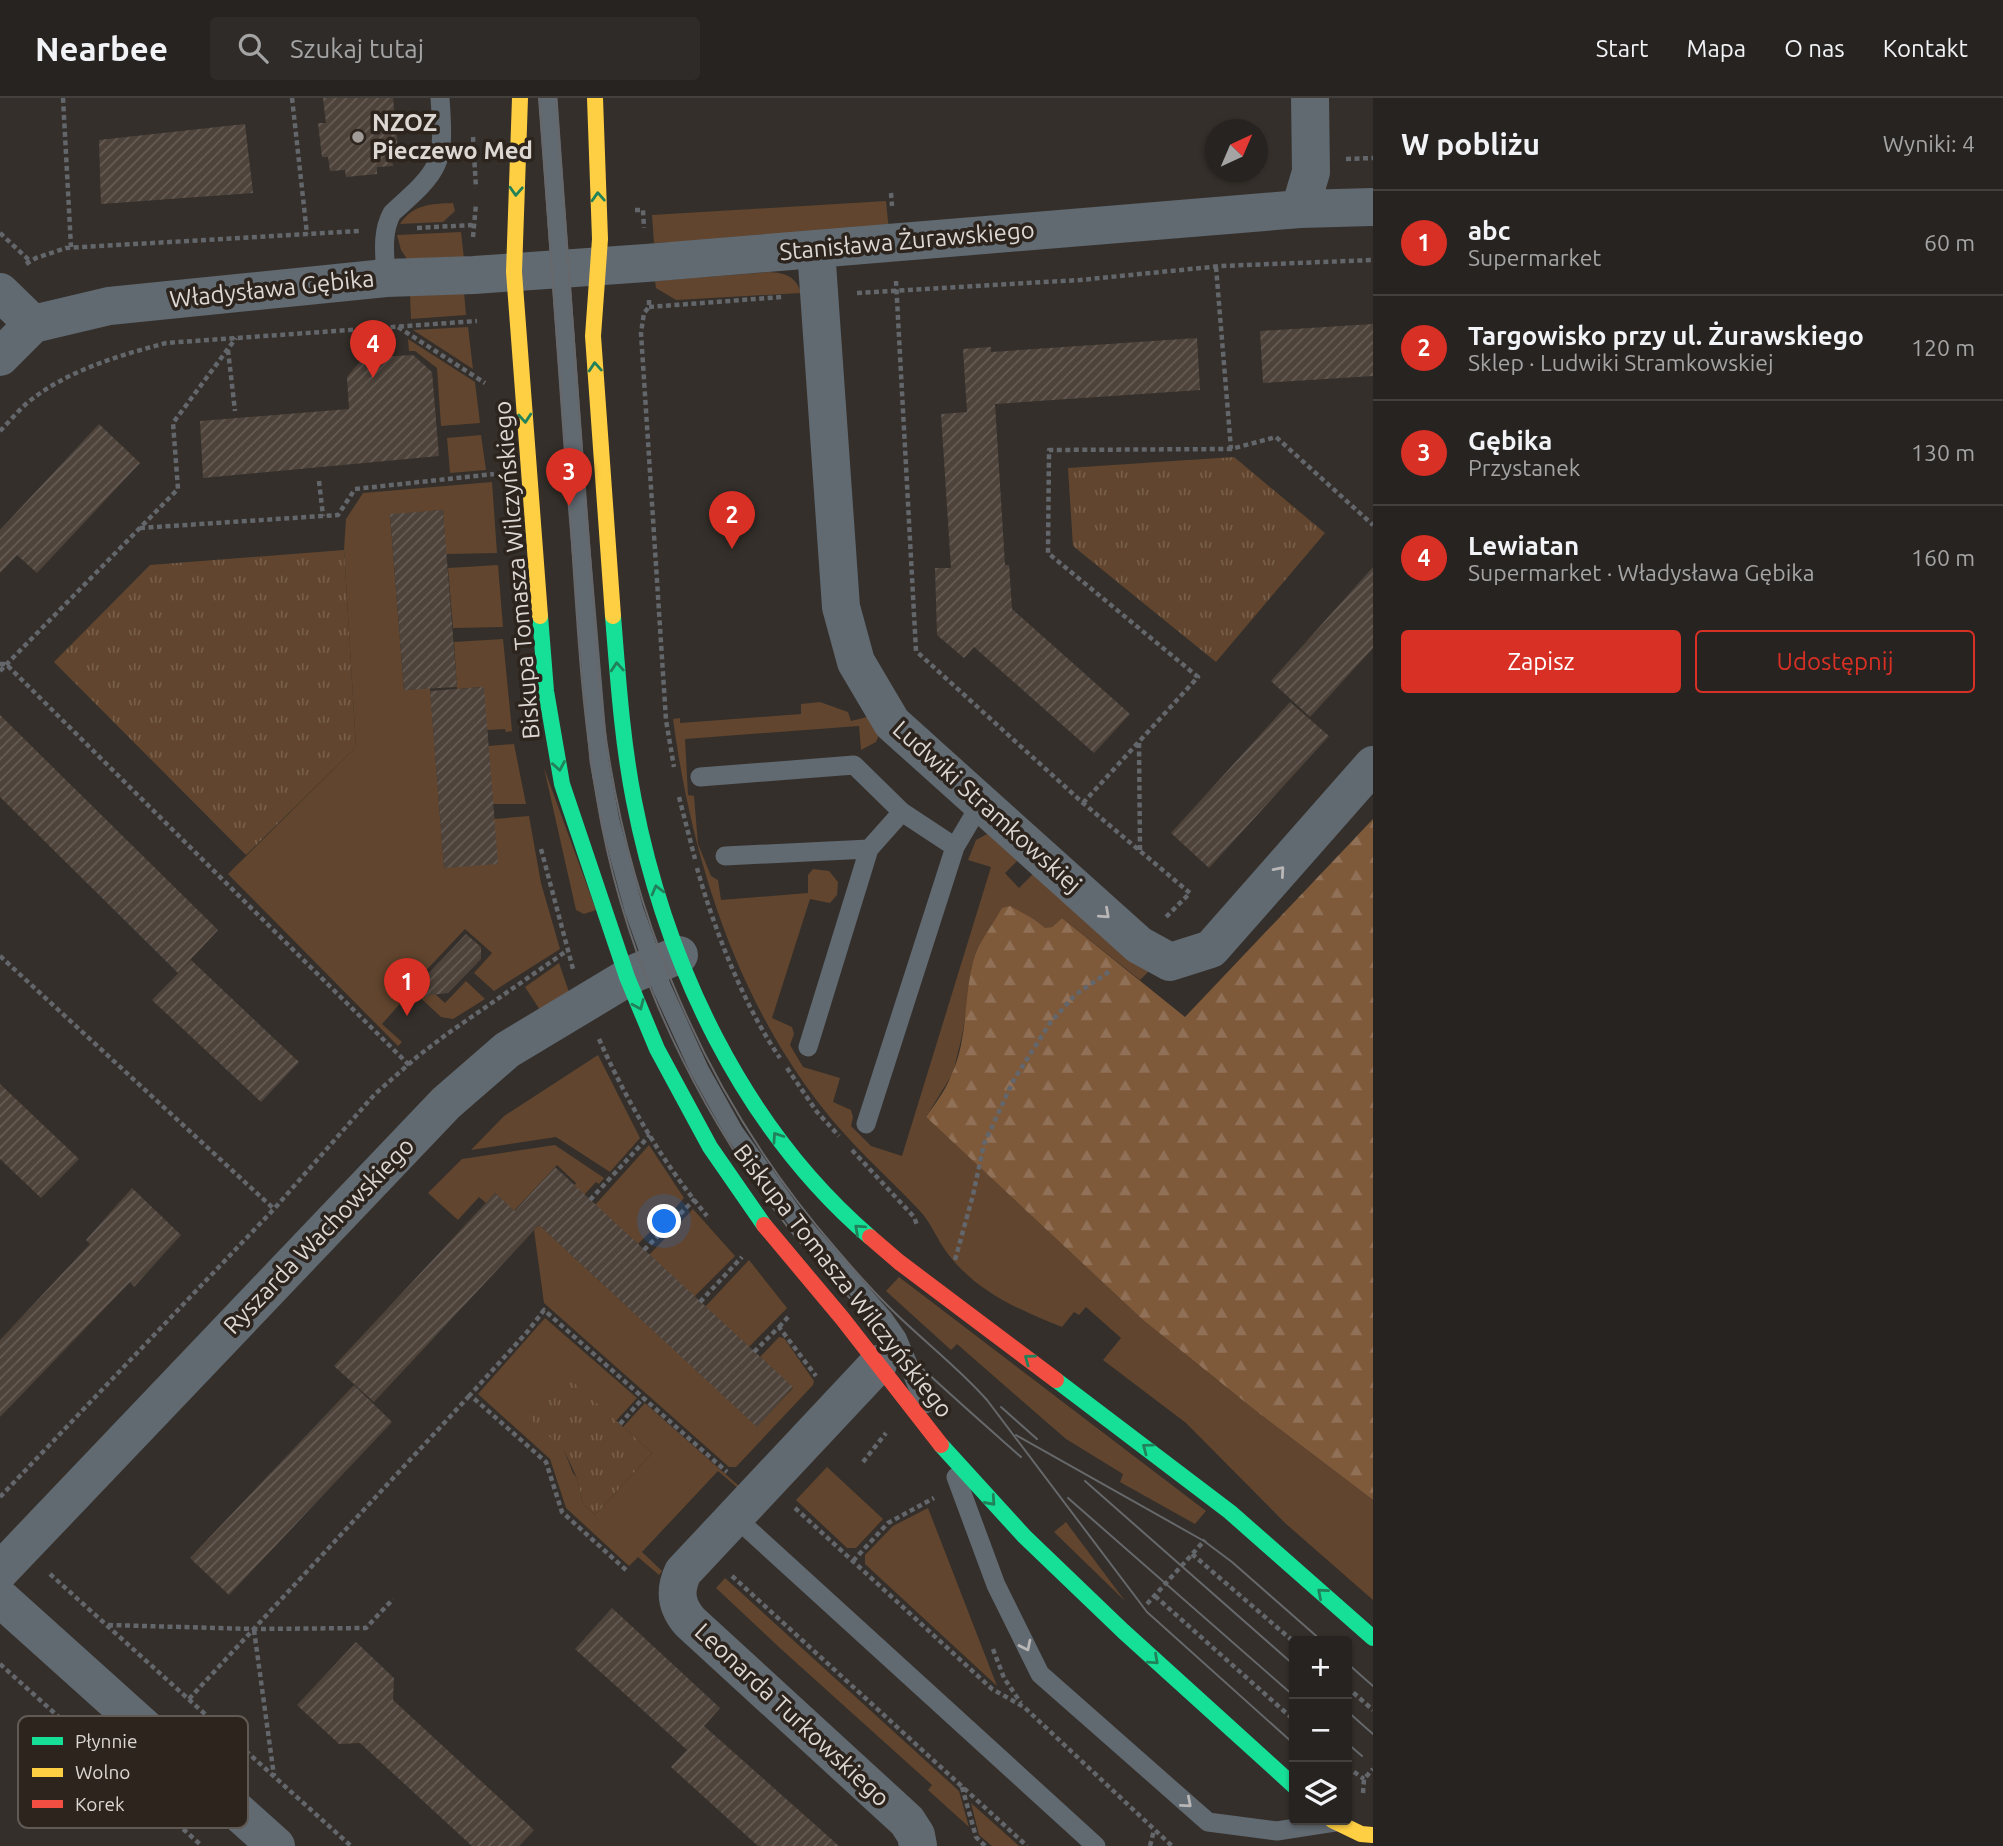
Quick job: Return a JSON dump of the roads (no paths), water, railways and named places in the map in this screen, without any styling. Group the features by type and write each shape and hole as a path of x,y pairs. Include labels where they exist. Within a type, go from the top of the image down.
{"street":[{"name":"Biskupa Tomasza Wilczyńskiego","path":"520,98 514,272 546,691 562,784 653,965 710,1026 746,1091 788,1152 836,1208 899,1262 1230,1512 1373,1638"},
{"name":"Biskupa Tomasza Wilczyńskiego","path":"595,98 599,266 593,336 621,720 634,802 660,901 653,965 657,1049 710,1147 758,1217 946,1450 1034,1546 1289,1781"},
{"path":"1300,209 1311,172 1310,98"},
{"name":"Stanisława Żurawskiego","path":"514,272 816,250 1300,209 1373,207"},
{"name":"Ludwiki Stramkowskiej","path":"816,250 841,607 856,662 892,723 1139,945 1170,961 1212,949 1373,765"},
{"name":"Władysława Gębika","path":"33,324 109,306 386,278 514,272"},
{"path":"0,357 33,324 10,279"},
{"name":"Ryszarda Wachowskiego","path":"11,1560 446,1103 507,1050 653,965"},
{"name":"Leonarda Turkowskiego","path":"878,1364 758,1504 683,1572 676,1595 683,1614 907,1821 916,1835 918,1846"},
{"path":"0,1598 131,1716"},
{"path":"248,1821 276,1846"},
{"path":"1343,1825 1373,1835"}],"lane":[{"path":"386,278 384,230 392,213 433,174 440,154 440,98"},
{"path":"548,98 600,761 610,821 634,910 653,965 699,1069 734,1132 797,1220 883,1318 897,1338 946,1450 996,1585 1040,1674 1208,1822 1277,1831 1311,1825"},
{"path":"701,777 854,765 902,812 955,847"},
{"path":"866,1124 955,847 981,803"},
{"path":"808,1047 869,849 902,812"},
{"path":"724,856 869,849"},
{"path":"734,1132 836,1208"},
{"path":"758,1504 1096,1846"}],"tram line":[{"path":"539,98 586,724 607,851 637,953 656,1002 702,1097 729,1143 786,1225 881,1330 1021,1457"},
{"path":"556,98 599,677 609,756 624,833 645,909 672,983 705,1054 743,1123 787,1188 837,1250 891,1309 987,1400 1147,1612 1289,1740"},
{"path":"1001,1407 1037,1439"},
{"path":"1016,1435 1204,1541 1316,1636"},
{"path":"1085,1481 1289,1661"},
{"path":"1068,1498 1289,1692"},
{"path":"1352,1667 1373,1686"},
{"path":"1352,1715 1373,1734"},
{"path":"1352,1747 1362,1756"}],"place":[{"name":"NZOZ Pieczewo Med","path":"358,137"},
{"name":"Lewiatan","path":"373,378"},
{"name":"Gębika","path":"569,506"},
{"name":"Targowisko przy ul. Żurawskiego","path":"732,549"},
{"name":"abc","path":"407,1016"}]}
